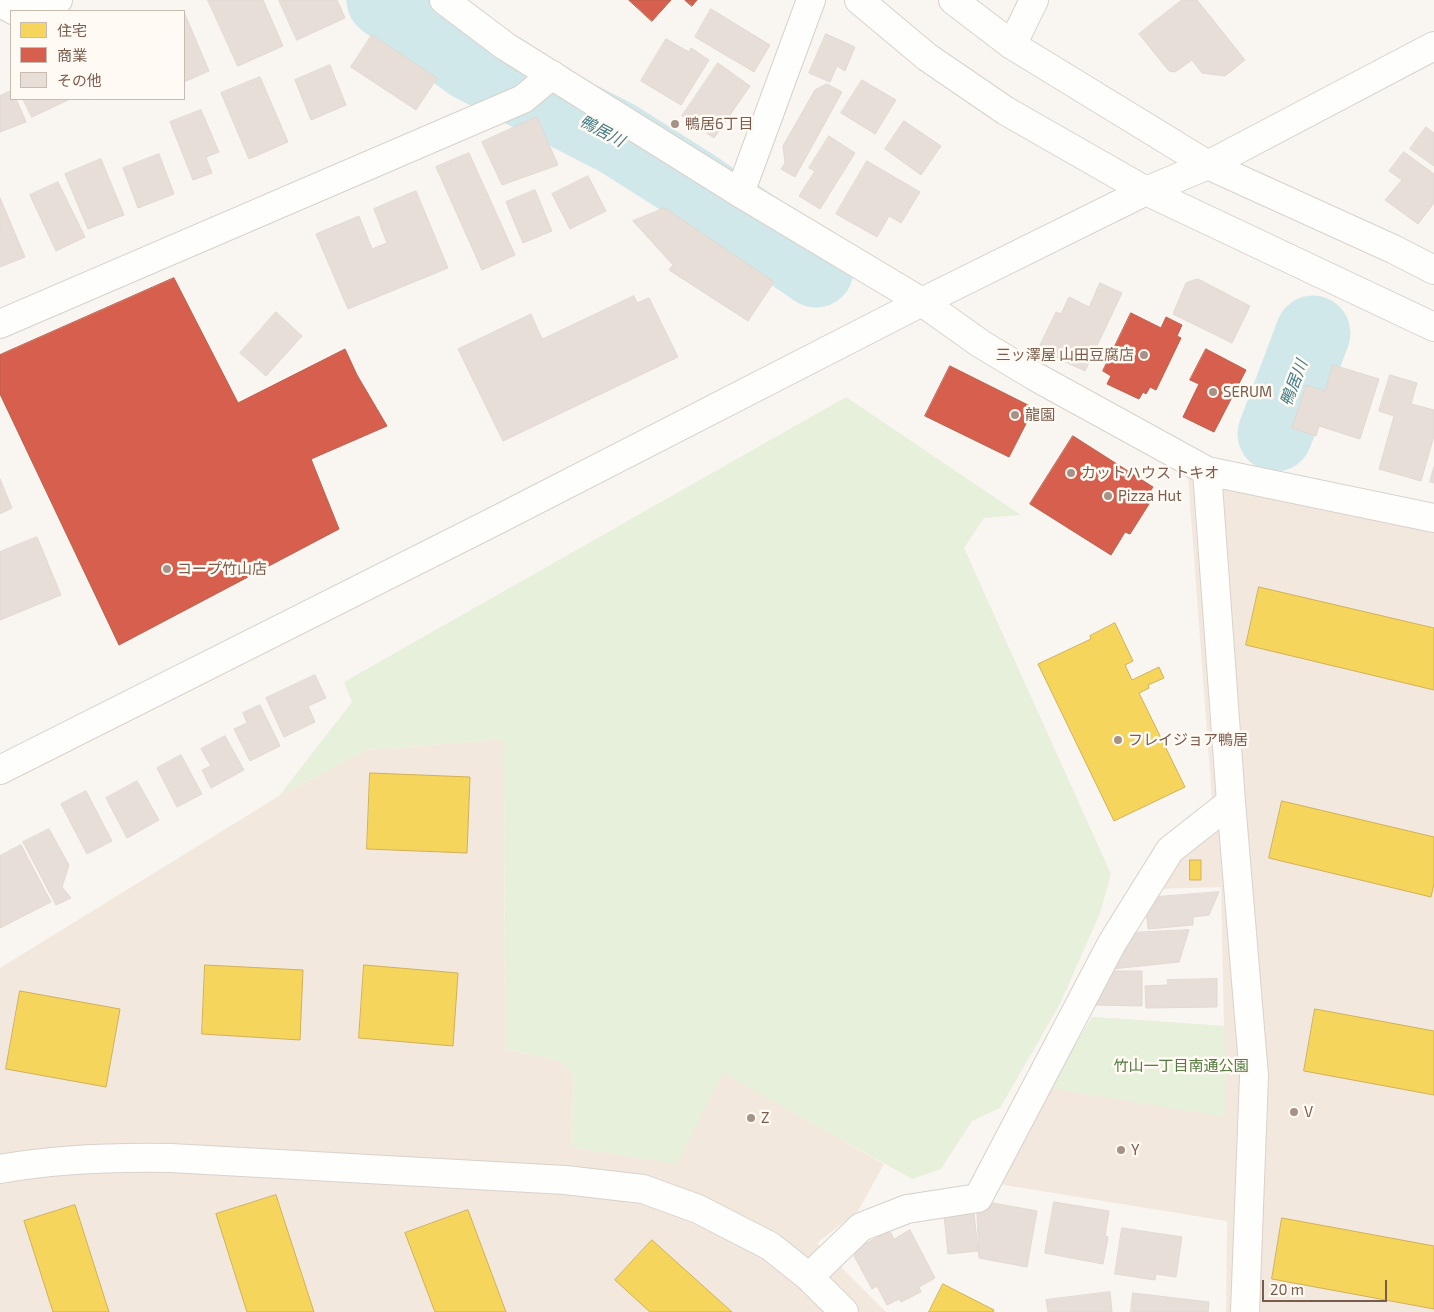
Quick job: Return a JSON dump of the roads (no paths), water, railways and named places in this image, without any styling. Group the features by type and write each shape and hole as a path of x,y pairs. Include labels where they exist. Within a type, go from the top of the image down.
{"street":[{"path":"34,10 58,0"},
{"path":"444,0 505,46 740,193 922,302 981,344 1036,377 1207,472 1434,518"},
{"path":"740,193 811,0"},
{"path":"859,0 927,57 1006,111 1146,191 1434,327"},
{"path":"953,0 1012,45 1208,165 1434,270"},
{"path":"1012,45 1034,0"},
{"path":"0,3 13,10"},
{"path":"0,770 477,530 922,302 1146,191 1208,165 1434,46"},
{"path":"0,324 523,99 552,76"},
{"path":"1207,472 1231,802 1254,1076 1245,1312"},
{"path":"809,1277 861,1227 907,1209 978,1198 1112,943 1170,850 1231,802"},
{"path":"0,1169 36,1162 133,1157 565,1180 643,1189 698,1208 770,1246 809,1277 844,1312"}],"waterway":[{"name":"鴨居川","path":"384,0 470,63 617,138 693,186 816,270"},
{"name":"鴨居川","path":"1275,434 1313,333"}],"place":[{"name":"鴨居6丁目","path":"675,124"},
{"name":"三ッ澤屋 山田豆腐店","path":"1144,355"},
{"name":"SERUM","path":"1213,392"},
{"name":"龍園","path":"1015,415"},
{"name":"カットハウス トキオ","path":"1071,473"},
{"name":"Pizza Hut","path":"1108,496"},
{"name":"コープ竹山店","path":"167,569"},
{"name":"フレイジョア鴨居","path":"1118,740"},
{"name":"V","path":"1294,1112"},
{"name":"Z","path":"751,1118"},
{"name":"Y","path":"1121,1150"}],"park label":[{"name":"竹山一丁目南通公園","path":"1181,1066"}]}
